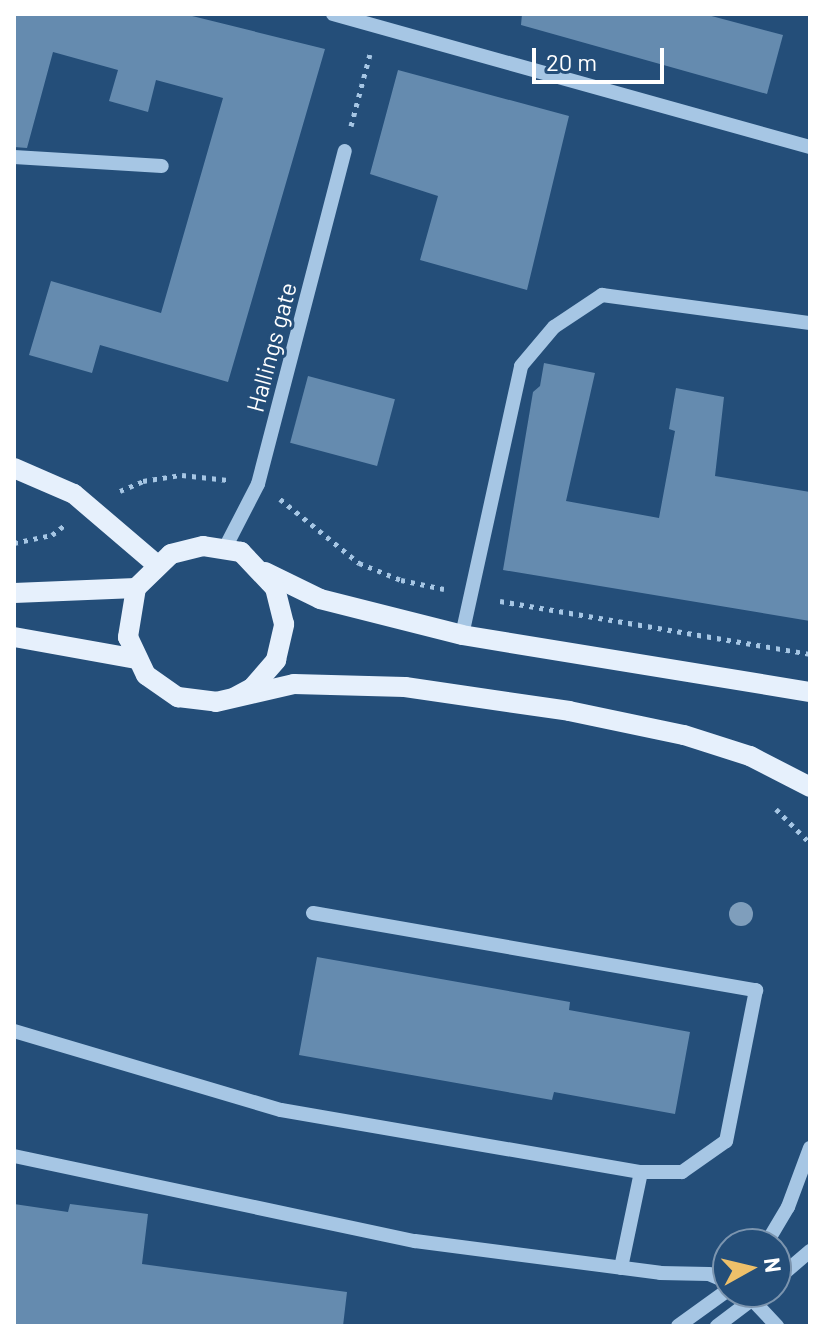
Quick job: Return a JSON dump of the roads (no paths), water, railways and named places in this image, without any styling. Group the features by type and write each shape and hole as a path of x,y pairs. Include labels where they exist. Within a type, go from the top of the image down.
{"main road":[{"path":"14,468 90,505 156,564"},
{"path":"810,692 462,635 320,599 265,572 241,552 225,548 187,548 156,564 136,588 127,622 136,659 161,688 178,697 216,702 294,684 347,683 569,711 684,735 750,756 810,787"},
{"path":"235,697 265,675 282,642 282,605 265,572"},
{"path":"14,593 136,588"},
{"path":"14,637 136,659"}],"street":[{"path":"333,14 810,147"},
{"name":"Hallings gate","path":"225,548 258,484 345,151"},
{"path":"14,157 162,166"},
{"path":"462,635 521,366 554,327 602,295 810,323"},
{"path":"14,1031 281,1110 641,1172 682,1172 726,1141 756,990 313,913"},
{"path":"776,1228 788,1207 810,1148"},
{"path":"14,1156 415,1241 621,1268 712,1275"},
{"path":"621,1268 641,1172"},
{"path":"792,1266 810,1251"},
{"path":"678,1326 712,1302"},
{"path":"717,1326 737,1308"},
{"path":"764,1308 777,1326"}]}
